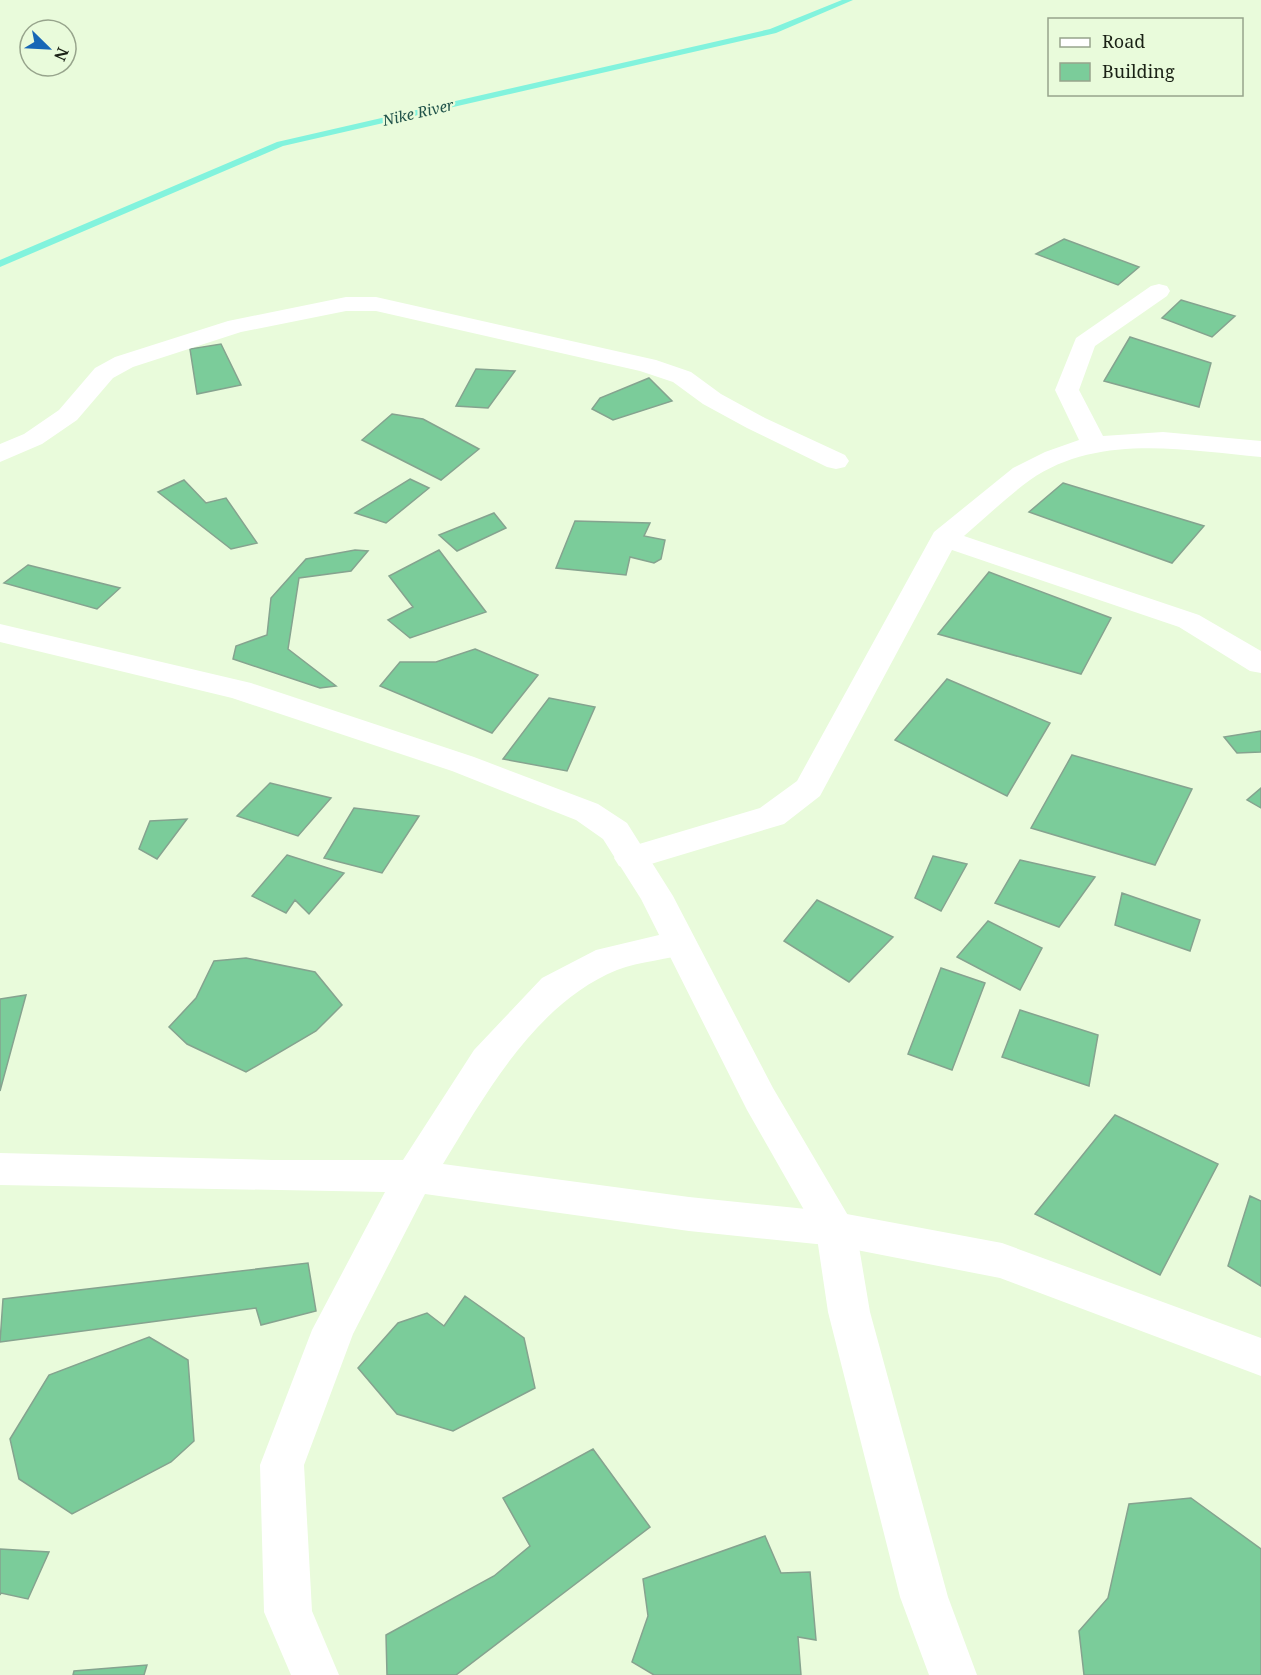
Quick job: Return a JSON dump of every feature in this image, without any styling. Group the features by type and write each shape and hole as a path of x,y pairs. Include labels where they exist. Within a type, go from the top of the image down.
{"street":[{"path":"1094,444 1067,390 1084,343 1159,291"},
{"path":"0,454 33,439 68,414 104,373 124,362 236,326 346,304 366,304 647,365 682,376 712,399 836,461"},
{"path":"631,858 771,816 809,788 944,538 1023,474 1054,457 1094,444 1163,440 1261,449"},
{"path":"944,538 1189,621 1261,664"},
{"path":"0,633 240,690 463,764 587,812 615,831 656,896 760,1099 836,1229 849,1312 924,1597 953,1675"},
{"path":"315,1675 288,1612 282,1465 333,1330 414,1176 487,1060 555,988 608,958 680,943"},
{"path":"0,1169 272,1176 414,1176 689,1214 836,1229 1002,1262 1261,1357"}],"building":[{"path":"1064,239 1139,267 1118,285 1036,254"},
{"path":"1181,300 1235,316 1212,337 1162,318"},
{"path":"1130,337 1211,363 1199,407 1104,381"},
{"path":"221,344 241,385 197,394 190,349"},
{"path":"476,369 515,371 488,408 456,406"},
{"path":"649,378 672,401 613,420 592,409 600,398"},
{"path":"392,414 423,419 479,449 441,480 362,440"},
{"path":"410,479 429,488 386,523 355,513"},
{"path":"184,480 206,503 226,498 257,543 231,549 158,492"},
{"path":"1063,483 1204,526 1172,563 1029,512"},
{"path":"494,513 506,528 457,551 439,535"},
{"path":"575,521 650,523 644,536 665,540 661,559 654,563 630,557 626,575 556,568"},
{"path":"355,550 368,551 351,571 299,578 288,649 336,686 320,688 233,659 236,646 267,635 271,598 306,559"},
{"path":"439,550 486,612 410,638 388,620 413,607 389,576"},
{"path":"28,565 120,588 97,609 4,583"},
{"path":"989,572 1111,618 1081,674 938,634"},
{"path":"475,649 538,675 492,733 380,686 400,662 436,662"},
{"path":"947,679 1050,723 1007,796 895,740"},
{"path":"549,698 595,707 567,771 503,759"},
{"path":"1261,731 1261,752 1237,753 1224,737"},
{"path":"1072,755 1192,789 1155,865 1031,828"},
{"path":"270,783 331,798 298,836 237,816"},
{"path":"1261,788 1261,808 1247,800"},
{"path":"354,808 419,816 382,873 324,858"},
{"path":"187,819 157,859 139,849 150,821"},
{"path":"287,855 344,873 309,914 295,900 286,913 252,896"},
{"path":"933,856 967,864 941,911 915,898"},
{"path":"1020,860 1095,877 1059,927 995,903"},
{"path":"1122,893 1200,920 1190,951 1115,925"},
{"path":"817,900 893,937 849,982 784,941"},
{"path":"988,921 1042,948 1020,990 957,957"},
{"path":"246,958 315,972 342,1005 316,1031 246,1072 187,1044 169,1027 196,998 214,961"},
{"path":"941,968 985,983 952,1070 908,1054"},
{"path":"26,995 0,1091 0,999"},
{"path":"1020,1010 1098,1035 1089,1086 1002,1057"},
{"path":"1115,1115 1218,1164 1160,1275 1035,1214"},
{"path":"1250,1196 1261,1201 1261,1286 1228,1266"},
{"path":"308,1263 316,1311 261,1325 256,1308 0,1342 3,1299"},
{"path":"465,1296 524,1338 535,1388 453,1431 397,1414 358,1368 398,1323 427,1313 444,1326"},
{"path":"149,1337 188,1360 194,1441 171,1462 72,1514 19,1479 10,1439 49,1375"},
{"path":"593,1449 650,1527 456,1675 387,1675 386,1635 494,1576 530,1546 503,1498"},
{"path":"1191,1498 1261,1549 1261,1675 1084,1675 1079,1631 1108,1598 1129,1504"},
{"path":"765,1536 781,1573 810,1572 816,1640 798,1637 801,1675 654,1675 632,1662 648,1616 643,1579"},
{"path":"0,1549 49,1552 28,1599 1,1593 0,1595"},
{"path":"147,1665 144,1675 73,1675 74,1671"}],"waterway":[{"name":"Nike River","path":"0,264 280,144 773,31 849,0"}]}
